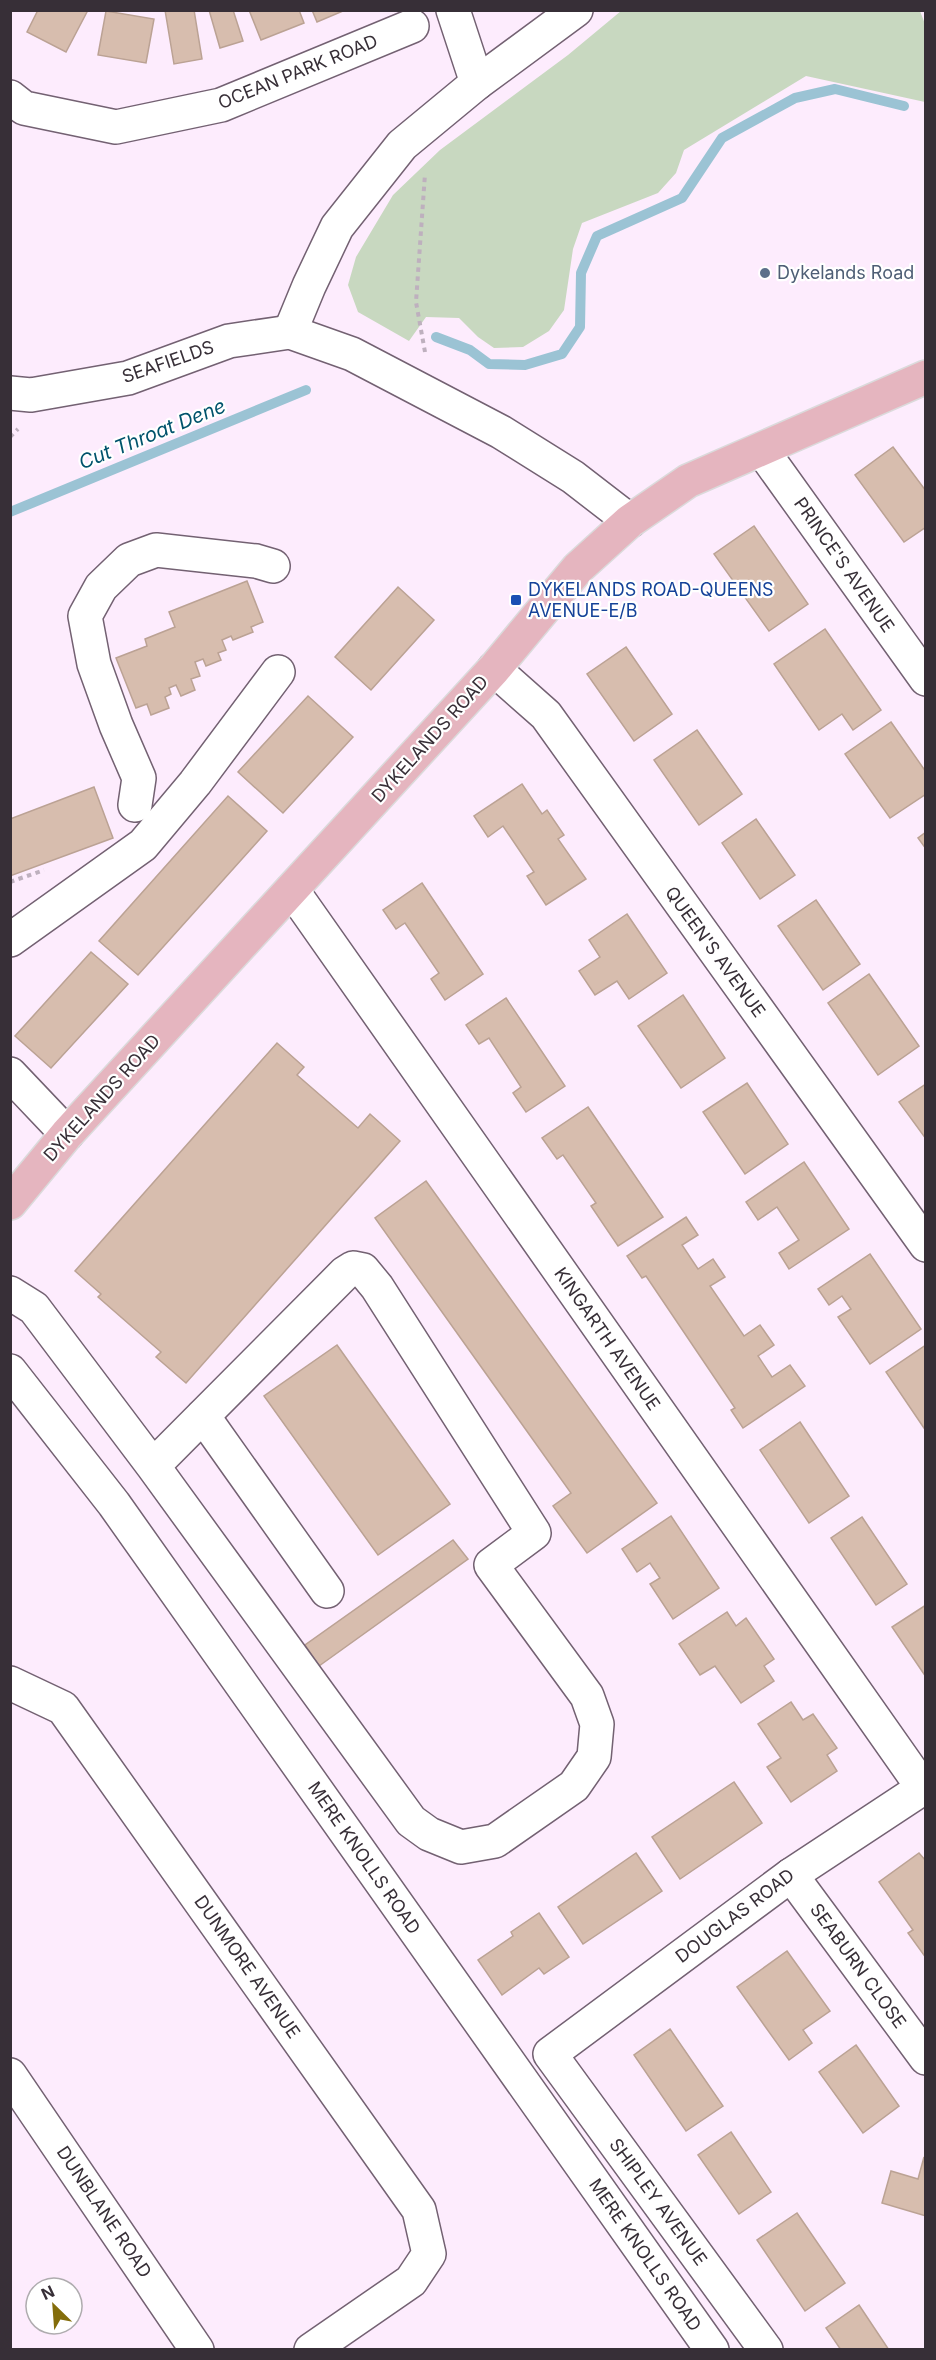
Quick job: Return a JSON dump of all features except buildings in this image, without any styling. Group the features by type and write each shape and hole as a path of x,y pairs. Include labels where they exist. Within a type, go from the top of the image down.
{"main road":[{"name":"DYKELANDS ROAD","path":"10,1203 67,1134 494,669 578,568 630,521 688,481 926,377"}],"street":[{"path":"453,10 477,83"},
{"path":"576,10 477,83 402,145 337,227 290,332 352,354 501,432 573,477 630,521"},
{"name":"OCEAN PARK ROAD","path":"10,97 24,108 116,127 221,105 412,26"},
{"name":"SEAFIELDS","path":"10,393 31,395 128,378 229,341 290,332"},
{"name":"PRINCE'S AVENUE","path":"762,450 926,679"},
{"path":"159,827 126,796 139,778 116,725 94,664 85,616 101,587 129,560 156,550 256,561 273,566"},
{"name":"QUEEN'S AVENUE","path":"494,669 546,715 926,1245"},
{"path":"10,940 143,845 195,783 278,672"},
{"name":"KINGARTH AVENUE","path":"292,890 924,1787"},
{"path":"10,1074 67,1134"},
{"path":"10,1293 34,1308 153,1466 411,1821 429,1834 461,1847 495,1841 574,1786 594,1757 597,1724 587,1696 491,1565 534,1533 363,1270 353,1268 345,1274 153,1466"},
{"name":"MERE KNOLLS ROAD","path":"10,1371 114,1504 712,2349"},
{"path":"203,1416 327,1591"},
{"name":"DUNMORE AVENUE","path":"10,1683 63,1708 419,2210 429,2254 411,2281 311,2349"},
{"name":"DOUGLAS ROAD","path":"550,2054 791,1875 924,1787"},
{"name":"SEABURN CLOSE","path":"791,1875 926,2058"},
{"name":"SHIPLEY AVENUE","path":"550,2054 766,2349"},
{"name":"DUNBLANE ROAD","path":"10,2075 197,2349"}],"path":[{"path":"429,123 416,302 433,397"}],"green space":[{"path":"621,11 920,11 925,24 925,102 806,76 684,150 676,173 658,193 582,223 573,249 564,310 549,331 523,347 494,348 478,337 459,318 426,317 409,341 358,312 348,285 356,257 393,195 440,150 568,55"}],"waterway":[{"name":"Cut Throat Dene","path":"436,337 470,350 489,364 525,365 562,354 580,327 581,273 597,236 682,198 722,138 795,98 835,89 904,106"},
{"name":"Cut Throat Dene","path":"10,512 306,390"}],"place":[{"name":"Dykelands Road","path":"765,273"},
{"name":"DYKELANDS ROAD-QUEENS AVENUE-E/B","path":"516,600"}]}
